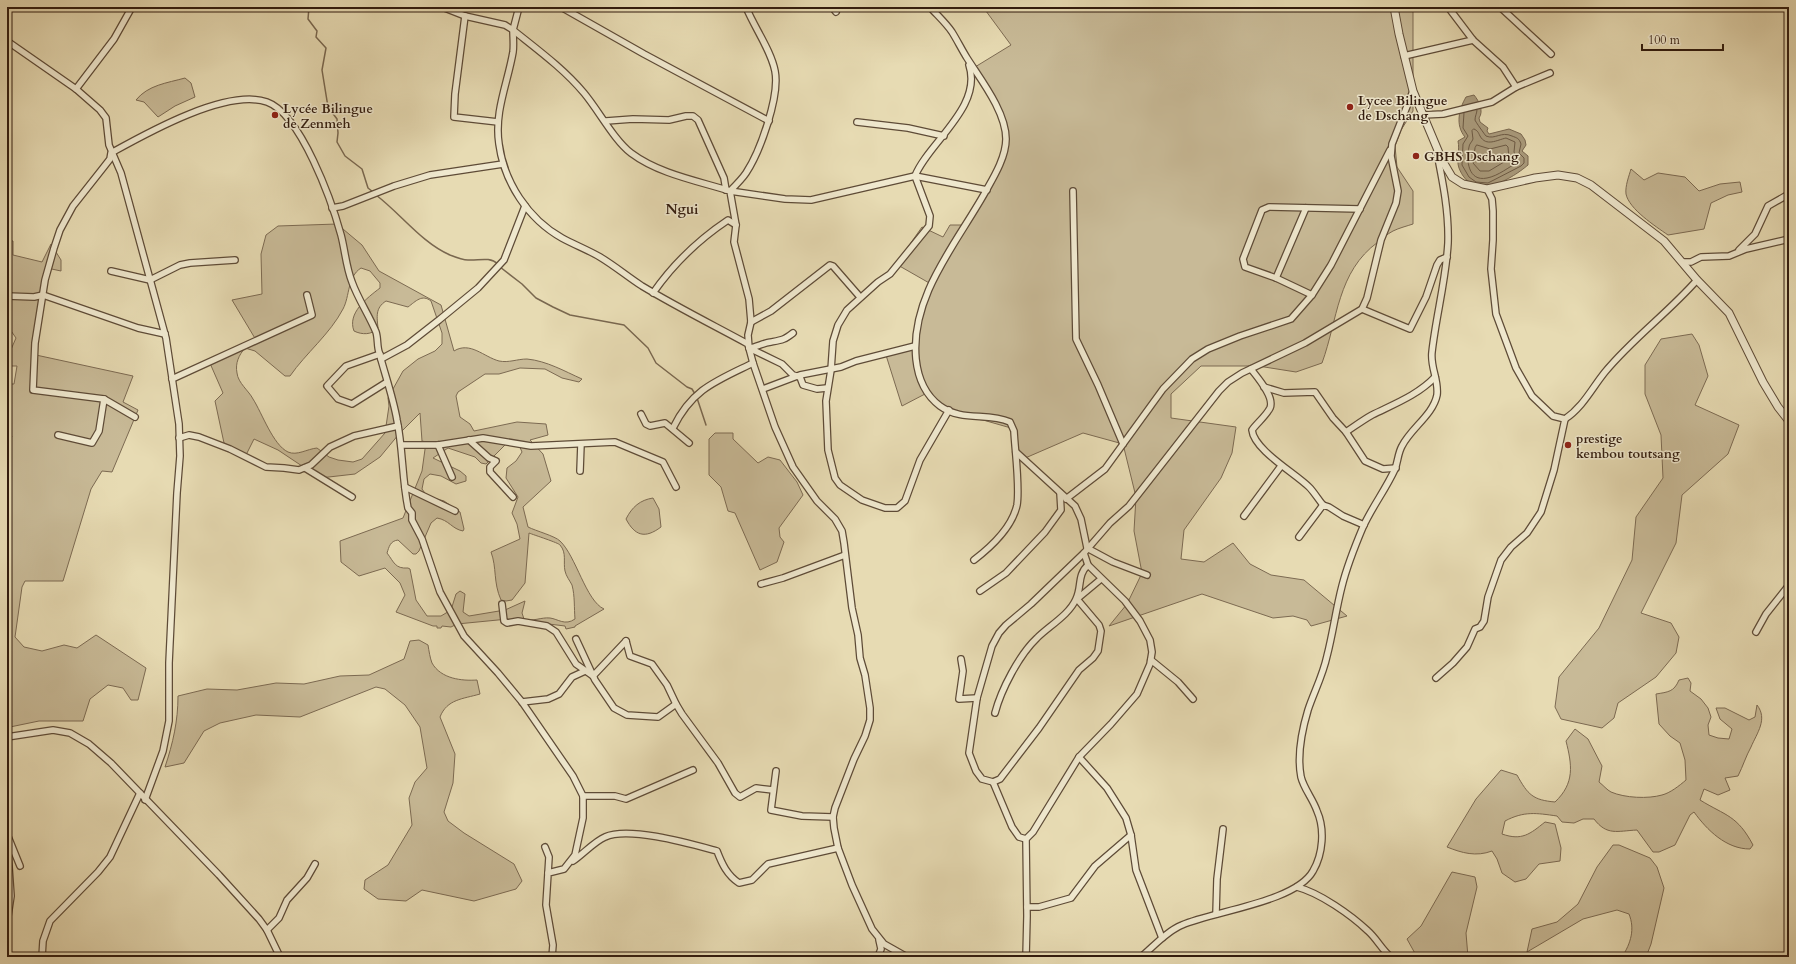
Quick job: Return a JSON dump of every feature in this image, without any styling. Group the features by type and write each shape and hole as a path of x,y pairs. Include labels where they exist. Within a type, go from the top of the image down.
{"street":[{"path":"76,89 114,39 132,7"},
{"path":"442,7 465,16 505,25 513,30 547,57 571,79 594,105 624,146 643,161 665,171 728,191 785,199 811,200 915,176 986,190"},
{"path":"519,7 513,30 513,50 498,122 498,142 503,164 517,195 525,206 549,230 561,238 600,257 653,292 748,344 749,348 782,364 796,376 800,377 803,385 817,390 827,388"},
{"path":"561,7 644,54 769,121"},
{"path":"728,191 746,173 759,148 769,121 776,84 775,70 746,7"},
{"path":"930,7 952,32 996,106 1004,122 1006,139 1005,149 998,167 929,287 920,308 915,346 920,381 938,405 964,416 1001,418 1010,422 1014,431 1016,452 1016,506 1009,524 987,550 974,560"},
{"path":"1394,7 1413,91 1435,139 1442,160 1452,177 1463,184 1487,189 1558,175 1577,178 1591,185 1648,228 1672,249 1696,280 1729,313 1763,382 1778,407 1789,421"},
{"path":"1448,7 1473,40 1503,67 1516,86"},
{"path":"1500,7 1551,54"},
{"path":"465,16 454,94 454,117 498,122"},
{"path":"7,40 76,89 100,110 106,118 112,153 121,173 165,334 179,424 180,456 169,663 169,721 163,751 145,800"},
{"path":"1404,56 1473,40"},
{"path":"949,410 920,460 905,501 897,508 885,508 862,500 840,485 835,478 828,450 826,401 831,370 832,341 847,310 860,297 890,274 929,226 930,216 915,176 925,158 950,128 963,106 971,87 972,73 967,58"},
{"path":"1423,115 1443,114 1492,102 1516,86 1550,73"},
{"path":"1066,499 1105,469 1163,389 1192,359 1208,349 1240,336 1291,319 1312,296 1331,265 1360,209 1392,144 1413,91"},
{"path":"135,417 104,400 33,390 35,343 45,280 60,230 73,206 103,168 112,153 144,135 210,106 230,100 254,99 268,102 278,109 294,126 314,162 341,234 352,282 376,333 398,426 408,508 412,513 412,520 422,540 444,603 455,618 464,636 522,702 573,776 582,796 583,818 575,855 570,864"},
{"path":"606,121 633,119 669,120 686,116 693,116 698,120 724,178 728,191 736,225 734,242 749,299 751,322 748,335 749,348 775,427 790,462 804,484 817,501 835,520 842,531 852,608 858,636 860,658 865,675 870,720 833,817 838,848 860,906 878,939 880,949 878,957"},
{"path":"857,122 908,128 944,136"},
{"path":"1141,957 1162,938 1179,926 1201,918 1263,901 1297,887 1306,881 1313,871 1320,854 1322,833 1317,811 1301,775 1304,727 1327,658 1348,563 1364,525 1396,468 1403,444 1425,416 1435,401 1437,394 1432,354 1447,257 1447,212 1435,139"},
{"path":"1088,565 1084,569 1080,578 1077,599 1099,625 1100,631 1098,650 1093,658 1079,670 1011,767 1000,779 993,782 982,779 976,771 969,752 977,698 992,646 999,633 1129,506 1219,391 1228,382 1251,369 1305,344 1362,309 1367,298 1381,240 1396,202 1398,191 1392,167 1392,144"},
{"path":"332,208 343,206 394,186 430,175 503,164"},
{"path":"1487,189 1492,199 1493,240 1491,270 1496,314 1516,368 1532,396 1553,416 1565,419"},
{"path":"1073,190 1076,339 1098,385 1123,444"},
{"path":"1737,252 1755,234 1768,206 1789,194"},
{"path":"387,382 352,404 338,399 327,386 346,366 381,357 407,344 478,288 504,260 525,206"},
{"path":"1312,296 1276,278 1244,267 1243,259 1262,210 1269,207 1360,209"},
{"path":"1276,278 1306,208"},
{"path":"653,292 681,257 713,230 728,220 736,225"},
{"path":"1682,262 1691,262 1701,258 1729,256 1737,252 1789,239"},
{"path":"1362,309 1410,329 1426,297 1440,260 1447,257"},
{"path":"111,271 150,280 180,265 235,260"},
{"path":"751,322 771,311 830,265 833,266 860,297"},
{"path":"1436,678 1453,663 1467,647 1475,629 1480,627 1484,621 1488,597 1501,560 1510,547 1527,532 1541,512 1554,470 1565,419 1578,408 1616,360 1653,322 1685,293 1696,280"},
{"path":"7,296 34,297 43,295 138,328 165,334"},
{"path":"172,379 312,315 307,295"},
{"path":"749,348 764,345 770,342 779,342 794,332"},
{"path":"763,389 796,376 831,370 856,361 915,346"},
{"path":"673,428 687,404 701,390 753,363"},
{"path":"1251,369 1271,400 1271,407 1252,430 1253,437 1281,466 1308,487 1323,505 1364,525"},
{"path":"1346,432 1370,416 1410,397 1435,377"},
{"path":"1264,387 1284,394 1315,392 1333,418 1346,432 1365,461 1383,469 1396,468"},
{"path":"58,435 92,443 99,431 104,400"},
{"path":"641,414 646,424 650,426 665,422 689,443"},
{"path":"179,438 189,434 213,441 266,467 299,470 312,465 330,447 354,436 398,426"},
{"path":"401,445 438,445 483,438 531,446 615,442 664,462 676,487"},
{"path":"470,440 489,458 496,460 490,467 490,472 513,497"},
{"path":"580,471 581,444"},
{"path":"438,445 452,477"},
{"path":"1016,452 1075,506 1081,519 1088,565 1125,601 1140,621 1150,640 1152,652 1151,660 1137,694 1121,714 1079,757 1033,832 1026,839 1026,957"},
{"path":"1244,516 1281,466"},
{"path":"305,468 352,497"},
{"path":"405,487 455,511"},
{"path":"980,591 1006,572 1045,532 1061,510 1060,492"},
{"path":"1299,537 1323,505"},
{"path":"1085,550 1147,575"},
{"path":"761,584 783,578 845,555"},
{"path":"995,713 1005,685 1030,645 1071,607 1077,599 1101,579"},
{"path":"1756,632 1766,614 1789,585"},
{"path":"502,604 504,621 507,623 518,621 547,626 556,632 576,664 593,676"},
{"path":"576,639 593,676 614,708 627,715 658,717 676,704"},
{"path":"593,676 626,641 630,656 652,664 668,685 676,704 718,763 740,798 756,788 773,790"},
{"path":"961,659 963,671 959,699 977,698"},
{"path":"1151,660 1178,682 1193,699"},
{"path":"522,702 548,699 559,694 572,677 585,671"},
{"path":"7,737 53,730 70,733 89,744 111,763 145,800 219,875 267,930 280,957"},
{"path":"1079,757 1107,788 1126,818 1132,835 1136,870 1146,900 1162,938"},
{"path":"582,796 615,796 626,799 693,770"},
{"path":"776,772 771,810 802,816 833,817"},
{"path":"993,782 1012,827 1019,837 1026,839"},
{"path":"42,957 43,941 50,921 93,878 110,857 140,793"},
{"path":"1216,914 1216,879 1223,829"},
{"path":"7,834 20,866"},
{"path":"548,872 564,869 605,837 629,834 660,837 717,851 724,868 732,878 739,882 752,880 768,864 838,848"},
{"path":"1027,907 1039,907 1071,898 1095,866 1132,835"},
{"path":"7,838 11,896 8,916"},
{"path":"545,847 549,857 546,905 553,945 552,957"},
{"path":"267,930 279,918 287,900 307,878 315,864"},
{"path":"1306,881 1307,890"},
{"path":"1297,887 1307,890 1340,910 1368,931 1391,957"},
{"path":"878,939 893,950 907,957"}],"shaded area":[{"path":"983,7 1413,7 1413,111 1401,130 1395,146 1397,167 1413,191 1413,224 1391,232 1364,254 1354,267 1346,282 1341,297 1322,363 1296,372 1258,366 1201,366 1171,394 1171,418 1236,427 1232,453 1221,478 1184,530 1181,559 1204,562 1233,543 1250,564 1271,575 1304,580 1347,616 1311,626 1307,620 1293,616 1273,618 1202,594 1109,626 1127,604 1142,573 1134,531 1136,497 1123,444 1083,433 1016,462 1011,428 983,420 948,415 929,400 925,394 902,406 885,352 914,348 931,284 896,264 922,227 943,237 950,225 968,225 984,195 1005,147 1004,123 975,67 1011,45"},
{"path":"185,78 191,83 195,97 175,106 158,117 144,102 136,100 152,88"},
{"path":"1631,169 1644,180 1658,173 1685,177 1699,191 1720,184 1740,182 1742,192 1728,195 1711,203 1704,229 1668,235 1643,217 1628,200 1626,188"},
{"path":"337,224 362,245 379,271 441,305 454,351 460,348 471,349 499,361 534,360 555,367 582,379 579,382 562,378 545,369 520,368 499,374 485,374 458,392 456,396 460,417 470,424 474,431 517,422 546,424 548,435 530,440 543,454 551,481 523,507 528,527 554,537 560,541 571,557 586,588 598,604 604,609 575,627 566,629 565,626 508,619 457,624 451,627 442,626 441,628 437,628 437,626 433,626 396,612 405,595 400,583 385,568 359,576 341,562 340,541 403,518 422,471 426,442 422,441 420,413 399,434 380,457 355,474 320,478 278,450 254,439 246,455 224,443 215,401 223,393 209,361 256,340 232,300 262,294 261,254 266,235 278,226","holes":["361,268 370,271 380,283 380,288 369,296 356,312 353,318 354,331 367,334 376,330 378,328 378,310 386,301 408,307 419,299 425,298 431,301 442,333 442,344 435,351 418,359 403,371 388,398 389,406 385,433 362,459 353,462 338,460 329,457 317,448 298,453 288,452 277,443 251,396 241,384 237,369 238,359 245,348 255,351 285,376 290,376 338,318 345,304 353,276","508,442 519,445 522,452 516,461 507,468 506,478 518,497 512,513 517,524 520,539 491,552 497,587 501,600 512,600 525,583 529,533 560,545 562,548 564,554 564,568 573,589 575,619 568,622 550,618 531,620 524,619 522,613 525,601 505,610 469,616 463,612 465,594 460,591 456,594 451,610 441,616 427,616 416,600 410,569 400,567 395,564 387,553 389,547 393,542 398,540 413,554 416,554 419,551 431,523 437,518 459,530 463,531 464,529 460,512 444,501 427,496 422,489 424,479 430,474 441,476 456,484 466,481 466,476 460,471 433,458 448,448 475,457 481,463 486,464"]},
{"path":"7,240 13,241 13,255 42,262 51,244 61,260 61,271 47,268 36,355 133,376 123,402 138,410 112,472 102,471 91,489 63,581 25,581 22,587 15,637 24,647 42,651 64,645 77,648 96,635 146,668 138,700 131,700 123,688 108,685 90,699 83,721 39,721 10,727 7,727 7,448 12,436 7,433 7,384 14,384 17,366 7,366 9,354 16,338 7,325"},
{"path":"1692,334 1699,345 1708,376 1695,405 1739,425 1728,454 1682,495 1676,543 1641,613 1671,623 1679,637 1676,653 1656,677 1618,703 1614,718 1602,728 1561,719 1555,707 1559,677 1599,628 1632,560 1636,517 1663,478 1661,435 1645,394 1645,365 1661,339"},
{"path":"715,433 733,433 733,439 758,463 768,457 780,460 797,482 803,495 779,528 780,537 784,542 777,562 760,570 735,513 728,511 721,487 709,475 709,439"},
{"path":"653,498 659,509 661,527 650,533 641,534 629,525 626,519 637,505 644,500"},
{"path":"419,640 428,645 432,663 441,673 452,678 477,680 480,694 451,703 443,711 440,717 455,754 453,783 444,812 448,821 464,833 514,864 522,881 516,889 474,901 422,890 406,901 378,899 364,889 365,880 388,865 412,825 409,798 415,782 427,768 420,727 405,705 385,689 376,687 300,717 256,715 220,723 204,731 184,763 165,767 174,732 178,696 207,689 237,690 276,683 304,684 340,676 369,675 404,659 410,641"},
{"path":"1688,678 1691,683 1690,691 1701,699 1708,708 1711,717 1708,725 1709,735 1729,739 1732,729 1720,719 1716,708 1725,708 1749,720 1755,717 1757,705 1760,710 1762,721 1738,776 1725,778 1730,790 1718,795 1704,789 1700,800 1724,813 1736,822 1742,828 1753,845 1750,849 1733,846 1725,842 1711,832 1694,812 1690,815 1675,845 1659,852 1653,852 1637,830 1608,830 1603,828 1594,819 1583,819 1574,823 1562,822 1557,816 1536,814 1524,814 1512,818 1505,821 1502,834 1515,837 1530,833 1545,822 1555,824 1561,848 1560,861 1539,864 1526,879 1515,882 1502,873 1497,859 1492,851 1480,854 1469,854 1447,847 1476,799 1501,770 1517,775 1528,792 1536,798 1555,802 1566,788 1569,781 1570,758 1566,741 1575,729 1588,739 1602,766 1599,782 1611,792 1630,797 1650,797 1665,794 1677,787 1686,780 1685,760 1680,743 1670,736 1659,724 1656,694 1670,691 1675,687 1679,680"},
{"path":"1613,845 1619,845 1650,858 1657,867 1664,888 1651,944 1646,957 1622,957 1630,941 1632,925 1629,914 1617,910 1583,919 1527,952 1532,929 1557,922 1578,904 1597,867"},
{"path":"1452,872 1475,877 1477,887 1466,933 1468,957 1417,957 1407,939 1421,926"}],"water":[{"path":"1474,95 1480,106 1480,122 1488,128 1487,131 1489,134 1509,129 1521,134 1526,145 1522,151 1528,156 1528,165 1511,177 1491,185 1482,186 1473,184 1465,178 1458,165 1458,141 1465,137 1459,122 1461,107 1466,97"}],"waterway":[{"path":"309,7 308,19 317,31 316,37 326,48 322,70 328,107 337,119 337,142 345,156 362,169 368,188 373,192"},
{"path":"376,195 421,236 440,250 461,259 487,259 498,264"},
{"path":"500,267 522,284 536,298 570,315 624,325 648,348 656,363 687,387 692,389 695,394"},
{"path":"697,398 706,425"}],"place":[{"name":"Lycee Bilingue de Dschang","path":"1350,107"},
{"name":"Lycée Bilingue de Zenmeh","path":"275,115"},
{"name":"GBHS Dschang","path":"1416,156"},
{"name":"prestige kembou toutsang","path":"1568,445"}],"district":[{"name":"Ngui","path":"682,209"}]}
